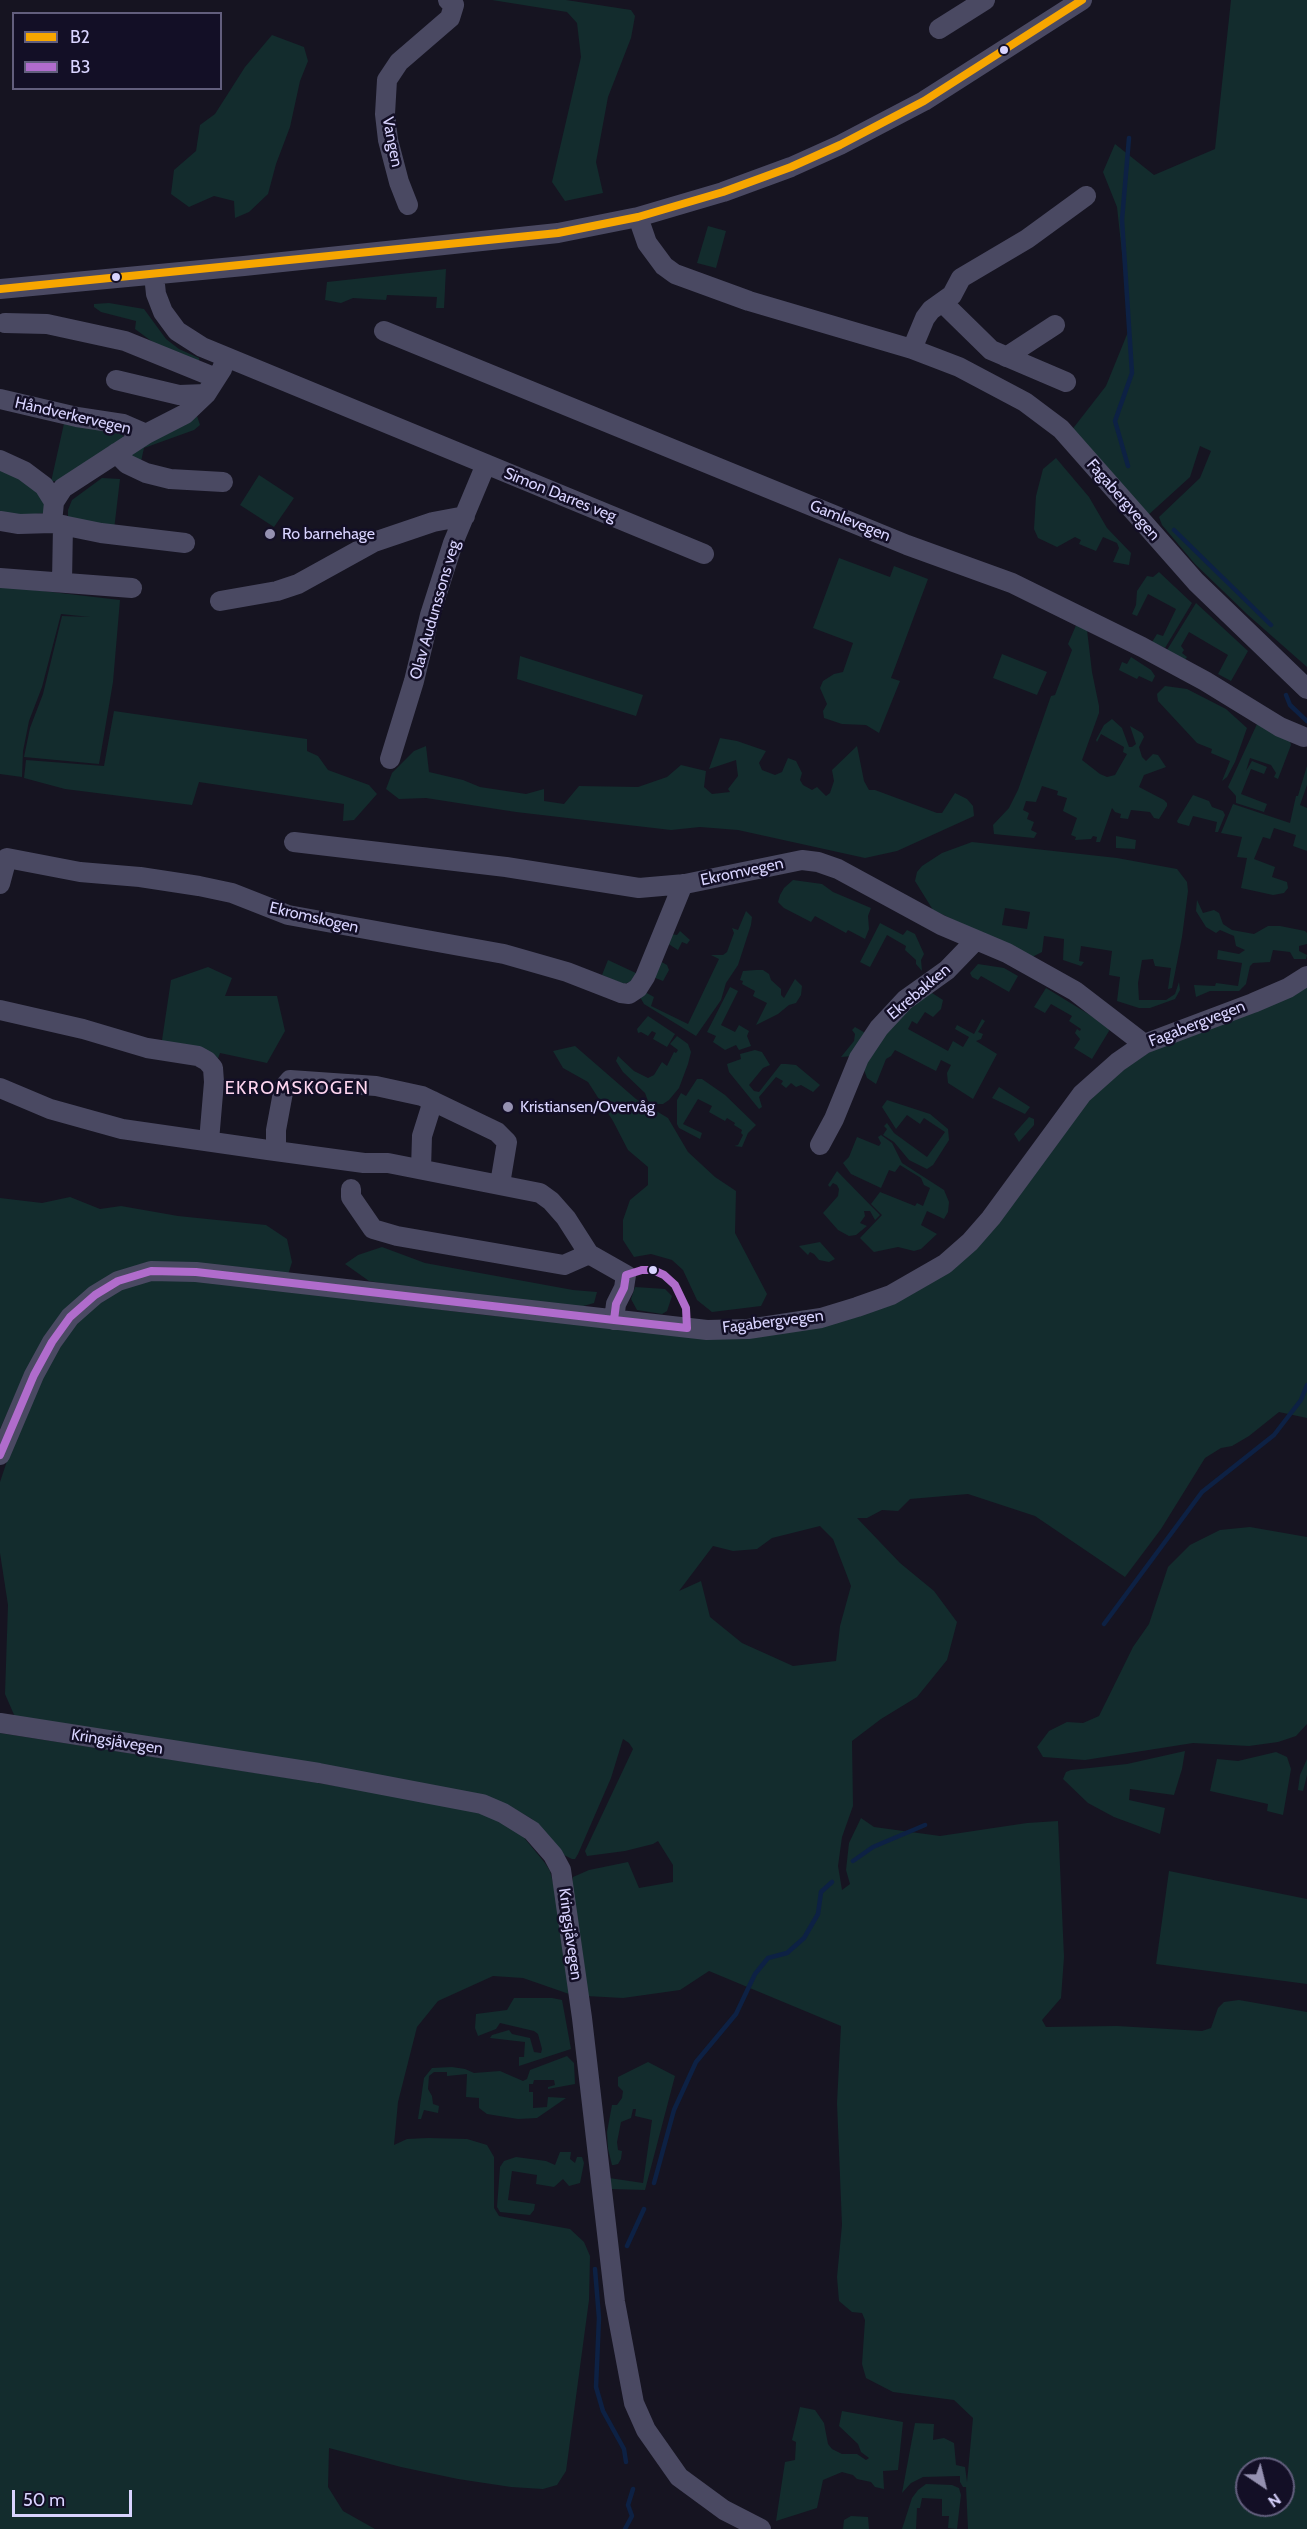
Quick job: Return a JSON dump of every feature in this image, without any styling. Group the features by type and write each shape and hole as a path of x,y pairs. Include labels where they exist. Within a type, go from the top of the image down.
{"street":[{"name":"Vangen","path":"408,205 388,140 385,114 387,80 399,62 450,18 454,5 448,0"},
{"path":"939,29 985,0"},
{"path":"0,288 154,275 558,233 638,217 723,192 840,145 924,101 1082,0"},
{"path":"912,349 925,318 952,295 961,278 1027,239 1086,196"},
{"name":"Fagabergvegen","path":"638,217 647,243 664,266 675,274 750,301 912,349 987,380 1025,402 1061,429 1196,582 1307,689"},
{"name":"Simon Darres veg","path":"154,275 159,302 177,331 202,347 704,554"},
{"path":"942,302 991,350 1066,382"},
{"path":"4,323 47,324 125,341 211,386"},
{"path":"1006,357 1055,325"},
{"name":"Gamlevegen","path":"384,331 907,545 1012,583 1142,647 1205,681 1280,727 1304,737"},
{"name":"Håndverkervegen","path":"54,502 63,488 146,434 185,414 211,386 226,357"},
{"path":"116,380 179,395 211,386"},
{"name":"Håndverkervegen","path":"0,399 77,417 123,424 146,434"},
{"name":"Håndverkervegen","path":"116,453 127,464 146,473 170,479 223,482"},
{"path":"0,460 24,471 44,486 54,502 63,582"},
{"name":"Olav Audunssons veg","path":"390,759 430,615 453,543 486,464"},
{"path":"220,601 277,591 298,584 374,542 433,522 465,516"},
{"path":"0,521 20,524 57,524 101,533 185,543"},
{"path":"0,578 132,588"},
{"name":"Ekromvegen","path":"294,842 506,867 639,888 662,888 766,865 802,860 818,862 838,869 941,925 1007,953 1075,991 1144,1044"},
{"name":"Ekromskogen","path":"0,884 7,858 80,872 140,877 199,886 232,893 288,915 504,954 567,972 628,994 638,988 645,977 683,884"},
{"name":"Ekrebakken","path":"820,1145 834,1119 859,1058 879,1028 905,1000 947,970 976,940"},
{"name":"Fagabergvegen","path":"0,1455 34,1375 52,1342 70,1317 95,1295 118,1281 151,1271 196,1272 707,1330 748,1329 821,1318 891,1295 945,1264 970,1242 992,1218 1082,1094 1118,1062 1144,1044 1253,1003 1288,988 1307,976"},
{"path":"0,1011 82,1029 147,1048 198,1056 207,1061 213,1068 214,1082 209,1141"},
{"path":"276,1151 276,1130 284,1087 290,1080 376,1086 422,1096 497,1132 507,1142 500,1184"},
{"path":"0,1088 50,1109 122,1129 421,1169 540,1193 551,1201 566,1218 589,1254 626,1275 624,1288 616,1304 614,1320"},
{"path":"421,1169 422,1136 433,1101"},
{"path":"351,1189 351,1197 373,1229 397,1236 564,1265 589,1254"},
{"name":"Kringsjåvegen","path":"0,1723 319,1773 482,1804 503,1813 532,1831 553,1855 561,1870 582,2018 615,2302 634,2403 646,2430 679,2477 724,2510 761,2529"}],"green space":[{"path":"492,0 566,0 631,10 635,16 631,38 608,97 596,162 603,193 565,201 552,182 581,57 577,23 567,12"},
{"path":"1231,0 1307,0 1307,667 1195,564 1162,525 1159,517 1200,478 1211,451 1200,446 1190,477 1146,517 1071,431 1106,386 1130,327 1117,207 1103,172 1115,144 1154,175 1215,149"},
{"path":"272,35 304,47 308,61 300,81 290,127 268,194 249,212 235,218 234,201 214,196 189,207 171,194 174,170 196,151 200,125 215,114 245,67"},
{"path":"708,226 726,231 716,268 697,263"},
{"path":"446,269 444,308 436,308 437,297 387,295 386,300 353,298 341,303 325,300 327,282"},
{"path":"109,303 144,309 166,339 179,349 199,358 199,362 154,343 135,329 136,321 101,312 94,307 94,304"},
{"path":"197,416 200,425 194,430 144,448 140,466 133,463 130,452"},
{"path":"65,419 119,431 125,438 60,480 51,482"},
{"path":"1056,458 1089,497 1107,528 1131,553 1129,565 1113,562 1119,548 1117,543 1103,537 1096,551 1079,544 1081,540 1075,537 1057,547 1038,538 1034,529 1036,496 1043,469"},
{"path":"0,467 16,474 44,498 47,513 0,517"},
{"path":"259,475 294,498 274,527 240,505"},
{"path":"102,478 120,479 114,530 68,520 68,510 72,500"},
{"path":"839,558 890,577 894,566 928,579 891,678 900,681 879,733 866,725 842,724 824,718 823,711 827,704 820,688 823,681 834,674 843,672 853,643 813,628"},
{"path":"1159,572 1192,603 1165,648 1152,642 1157,634 1163,636 1176,609 1148,594 1137,616 1132,614 1136,605 1137,591 1147,576 1153,577"},
{"path":"0,586 120,600 113,682 99,764 24,757 30,728 43,694 62,616 90,617 61,614 42,687 29,721 23,751 22,777 0,774"},
{"path":"1196,603 1248,651 1231,681 1218,674 1228,655 1189,632 1181,646 1184,650 1182,653 1187,657 1185,660 1167,650"},
{"path":"1077,623 1087,630 1099,706 1099,713 1082,760 1100,774 1107,777 1115,775 1127,754 1123,752 1124,747 1101,734 1097,742 1096,740 1104,725 1112,719 1122,728 1129,747 1132,747 1136,744 1130,726 1142,733 1144,737 1139,747 1142,757 1146,761 1153,754 1158,755 1166,767 1144,775 1139,787 1164,800 1167,806 1159,819 1154,818 1150,812 1131,810 1128,819 1120,818 1121,814 1112,808 1100,842 1096,842 1097,837 1093,836 1091,839 1075,840 1076,837 1071,835 1077,818 1063,811 1067,798 1057,795 1058,791 1042,786 1036,802 1026,801 1023,810 1029,813 1027,819 1034,822 1031,830 1037,833 1034,838 994,834 993,825 1009,808 1018,790 1051,696 1055,695 1072,650 1068,644"},
{"path":"1002,654 1047,672 1037,695 993,678"},
{"path":"520,656 643,695 636,716 517,679"},
{"path":"1131,657 1151,670 1155,676 1152,682 1139,676 1137,679 1119,670 1122,662 1127,664"},
{"path":"1165,686 1187,689 1226,709 1247,728 1235,762 1227,777 1222,781 1230,761 1211,753 1212,749 1197,743 1158,701 1157,694"},
{"path":"114,711 307,739 307,751 318,756 328,770 369,785 377,794 354,820 343,821 344,804 199,782 192,805 65,789 24,778 26,760 104,766"},
{"path":"1257,724 1290,741 1291,745 1278,779 1274,777 1276,773 1271,765 1250,758 1246,771 1252,761 1267,767 1264,774 1251,769 1241,794 1267,804 1264,812 1236,803 1236,796 1228,787"},
{"path":"720,738 766,751 759,763 762,770 775,775 782,772 788,758 796,761 802,773 800,780 803,785 812,790 817,787 826,796 830,793 834,781 832,770 857,746 864,781 869,790 875,790 937,813 942,813 955,793 967,799 973,806 974,816 897,851 865,858 738,830 700,827 671,830 516,812 426,798 399,799 386,789 392,773 414,751 426,746 429,772 463,780 480,787 526,794 544,789 544,801 564,804 579,786 638,787 667,777 681,765 706,771 704,787 712,794 730,792 728,789 738,776 736,760 709,769"},
{"path":"1307,766 1307,785 1300,805 1307,808 1307,851 1293,846 1296,835 1274,828 1270,839 1263,837 1254,859 1275,867 1272,877 1287,882 1288,888 1284,893 1273,895 1241,888 1247,858 1237,857 1242,837 1221,833 1233,804 1290,823 1296,796 1298,796"},
{"path":"1193,795 1209,801 1212,807 1223,811 1225,815 1218,832 1215,832 1217,822 1193,816 1189,826 1178,823 1177,821"},
{"path":"1116,836 1136,840 1135,849 1116,848"},
{"path":"972,842 1117,858 1177,869 1187,882 1188,891 1172,988 1168,989 1171,968 1155,966 1153,959 1142,960 1138,983 1139,1000 1166,1000 1175,994 1179,982 1180,990 1175,999 1150,1008 1139,1008 1117,1001 1120,977 1109,975 1112,951 1081,946 1079,961 1084,962 1081,966 1063,960 1064,939 1044,936 1042,952 1032,957 933,910 915,881 917,872 922,866 942,853","holes":["1005,908 1030,912 1027,929 1002,925"]},
{"path":"793,880 822,884 833,892 871,908 868,916 869,929 865,939 848,930 846,933 815,916 811,922 784,908 778,902 780,895"},
{"path":"1197,900 1203,913 1214,910 1219,913 1223,924 1232,930 1254,934 1268,926 1280,926 1305,931 1307,944 1299,946 1299,951 1307,955 1306,959 1294,959 1290,952 1273,950 1270,962 1253,963 1250,966 1246,984 1239,991 1210,991 1196,997 1194,985 1215,986 1216,983 1238,986 1242,963 1217,959 1218,950 1239,954 1245,950 1236,946 1234,936 1220,930 1216,933 1206,927 1196,911"},
{"path":"746,911 752,917 751,925 738,965 726,983 721,1000 696,1036 644,1004 640,997 643,991 654,997 651,1006 688,1024 719,959 711,955 723,955 727,952 734,933 732,928 738,930"},
{"path":"880,923 903,935 907,930 915,934 924,954 921,960 922,971 916,964 916,960 905,950 906,946 887,935 870,967 860,962"},
{"path":"680,931 690,940 687,944 682,942 678,950 667,943 671,934 677,935"},
{"path":"608,960 638,974 634,981 623,984 602,975"},
{"path":"658,960 667,965 669,970 663,981 653,977"},
{"path":"978,964 1004,968 1018,976 1009,992 981,976 978,980 972,977 970,973"},
{"path":"208,967 232,978 225,996 277,996 285,1031 267,1063 220,1053 216,1064 161,1047 171,980"},
{"path":"763,970 781,989 781,995 784,998 795,979 802,986 801,995 796,1003 756,1025 767,1003 753,996 755,991 742,984 743,981 740,980 743,971"},
{"path":"730,987 738,991 721,1025 735,1032 739,1025 749,1031 747,1036 751,1046 739,1050 736,1045 725,1050 713,1042 716,1036 707,1032"},
{"path":"1307,987 1307,1418 1279,1412 1249,1436 1205,1458 1161,1529 1125,1577 1035,1516 968,1494 910,1499 898,1511 882,1510 867,1518 857,1518 900,1563 934,1591 957,1622 947,1660 917,1697 881,1719 852,1741 853,1806 842,1837 838,1866 842,1890 850,1884 846,1870 849,1843 861,1818 874,1827 940,1836 1027,1823 1058,1821 1064,1957 1061,1998 1042,2020 1046,2027 1117,2026 1202,2031 1211,2028 1218,2008 1224,2002 1239,2000 1307,2012 1307,2529 968,2529 966,2487 963,2487 960,2482 960,2476 923,2477 911,2483 902,2493 915,2423 934,2424 933,2440 944,2438 954,2443 956,2465 965,2467 967,2482 973,2418 954,2400 893,2392 866,2378 862,2364 865,2320 862,2313 852,2312 839,2301 837,2277 842,2225 837,2103 841,2026 709,1971 680,1990 623,1998 586,1996 573,1877 589,1870 628,1862 639,1888 673,1882 673,1865 658,1841 625,1851 587,1856 585,1851 633,1749 623,1739 611,1778 578,1854 575,1859 572,1859 562,1854 532,1819 509,1806 15,1717 5,1694 8,1605 0,1553 0,1482 12,1446 51,1360 77,1322 88,1311 118,1290 152,1280 176,1278 485,1315 721,1337 931,1282 1088,1100 1134,1061 1155,1049","holes":["820,1526 833,1539 851,1586 840,1626 836,1661 793,1666 742,1643 710,1617 701,1581 679,1591 713,1546 733,1551 757,1549 772,1538"]},
{"path":"1046,988 1108,1026 1109,1031 1092,1059 1074,1048 1080,1039 1075,1033 1077,1029 1080,1031 1081,1029 1069,1021 1072,1016 1051,1004 1045,1013 1034,1007"},
{"path":"929,991 943,1000 941,1009 933,1017 925,1012 917,1024 912,1021 908,1029 948,1051 953,1041 963,1047 969,1037 955,1029 957,1025 974,1034 982,1019 985,1021 978,1032 983,1034 981,1039 976,1041 997,1054 973,1099 948,1083 947,1073 951,1065 941,1060 936,1071 895,1050 886,1059 876,1084 867,1078 864,1070 866,1064 891,1024"},
{"path":"648,1016 675,1034 667,1047 653,1039 656,1033 652,1031 648,1036 641,1032 638,1033 637,1029"},
{"path":"855,1027 867,1034 853,1056 841,1057 854,1041 855,1034 852,1030"},
{"path":"677,1036 688,1044 691,1052 688,1064 679,1088 669,1100 663,1104 654,1104 648,1101 645,1093 623,1072 616,1061 618,1056 634,1071 648,1078 654,1075 662,1062 667,1066 674,1052 676,1053 678,1050 670,1044"},
{"path":"575,1046 636,1099 668,1118 688,1152 715,1177 736,1191 735,1233 767,1294 761,1306 712,1312 697,1300 683,1270 672,1260 651,1254 634,1257 623,1240 623,1220 630,1200 648,1185 648,1167 628,1150 588,1082 563,1068 553,1051"},
{"path":"755,1050 762,1052 770,1065 763,1068 749,1085 754,1091 759,1092 781,1064 796,1065 820,1085 813,1092 801,1085 796,1087 791,1083 786,1088 781,1084 783,1081 776,1077 759,1097 762,1107 759,1109 729,1072 727,1064 741,1059 740,1054"},
{"path":"697,1079 702,1079 725,1095 756,1125 748,1133 742,1147 734,1146 738,1145 743,1135 742,1130 727,1118 725,1121 709,1112 712,1106 698,1099 683,1124 702,1133 700,1139 679,1128 677,1100 681,1093 686,1096"},
{"path":"999,1087 1030,1107 1025,1114 992,1098"},
{"path":"887,1100 930,1114 948,1129 949,1140 933,1165 927,1169 909,1160 894,1142 883,1135 887,1129 884,1126 887,1123 894,1133 927,1157 945,1132 924,1118 920,1124 907,1115 896,1129 882,1107"},
{"path":"1029,1117 1034,1119 1034,1125 1019,1142 1014,1134"},
{"path":"881,1135 892,1143 902,1163 944,1190 949,1202 948,1212 944,1219 927,1211 921,1225 937,1234 921,1249 914,1251 898,1247 874,1252 860,1238 882,1215 871,1204 880,1192 915,1206 917,1203 923,1206 930,1188 924,1185 921,1178 900,1165 895,1172 889,1170 881,1188 851,1174 843,1163 849,1157 857,1137 879,1146 881,1143 878,1137"},
{"path":"837,1171 880,1215 875,1220 870,1211 864,1211 865,1216 860,1223 867,1226 856,1235 849,1236 838,1230 823,1213 838,1196 837,1185 833,1183 830,1187 828,1185"},
{"path":"70,1197 100,1209 121,1206 178,1216 266,1225 287,1239 292,1262 288,1275 118,1273 19,1386 0,1429 0,1198 42,1203"},
{"path":"820,1242 835,1259 829,1262 819,1260 810,1252 808,1255 799,1246"},
{"path":"382,1247 425,1263 573,1290 597,1292 594,1303 580,1307 437,1292 369,1281 345,1264 358,1255"},
{"path":"635,1287 665,1289 672,1296 667,1311 662,1314 637,1310 631,1299"},
{"path":"1250,1527 1307,1537 1307,1724 1296,1736 1278,1742 1249,1746 1193,1743 1085,1760 1043,1757 1037,1747 1049,1731 1067,1722 1083,1723 1099,1716 1133,1647 1149,1624 1168,1567 1190,1545 1220,1530"},
{"path":"0,1733 295,1779 435,1803 483,1814 499,1820 521,1834 545,1863 550,1871 557,1898 572,1995 523,1978 493,1976 438,2001 417,2027 398,2102 394,2145 407,2139 428,2138 467,2139 487,2145 494,2157 494,2208 499,2216 570,2229 584,2242 590,2256 589,2300 566,2471 557,2485 543,2489 458,2479 329,2448 328,2487 343,2511 375,2529 0,2529"},
{"path":"1185,1751 1174,1795 1130,1789 1129,1800 1165,1808 1160,1834 1114,1817 1088,1803 1063,1779 1066,1772 1071,1770 1127,1764"},
{"path":"1276,1752 1287,1757 1291,1769 1283,1815 1267,1811 1268,1804 1210,1791 1217,1759 1238,1761"},
{"path":"1307,1759 1307,1775 1303,1791 1298,1790 1300,1775"},
{"path":"1169,1871 1307,1899 1307,1984 1156,1964"},
{"path":"514,1998 562,2000 571,2049 519,2066 519,2057 524,2057 525,2042 490,2038 492,2035 509,2030 512,2034 530,2038 534,2052 541,2053 538,2034 534,2031 500,2023 496,2029 478,2036 475,2028 476,2014 507,2010"},
{"path":"567,2056 574,2063 575,2084 548,2089 555,2085 554,2080 534,2080 533,2084 529,2084 529,2092 533,2092 533,2108 547,2107 548,2097 566,2098 537,2118 518,2119 487,2114 479,2108 479,2098 466,2097 467,2074 447,2076 447,2072 434,2072 429,2076 428,2089 433,2104 439,2106 438,2113 424,2110 421,2119 418,2119 424,2078 432,2068 452,2067 474,2073 500,2071 523,2081 527,2079 530,2070"},
{"path":"648,2062 675,2076 645,2190 610,2189 609,2178 643,2183 652,2120 635,2116 636,2109 633,2109 631,2118 621,2122 617,2142 618,2150 622,2151 618,2164 612,2165 607,2132 612,2105 617,2105 622,2098 623,2091 618,2086 618,2077"},
{"path":"560,2152 571,2152 570,2159 575,2163 577,2157 582,2157 584,2163 580,2183 569,2186 563,2179 554,2187 536,2184 537,2175 512,2171 508,2200 535,2204 534,2210 530,2215 500,2212 497,2207 500,2167 504,2161 516,2157 546,2161 555,2165"},
{"path":"800,2407 815,2410 824,2423 828,2444 832,2449 842,2454 857,2454 866,2460 869,2458 861,2452 858,2444 839,2426 842,2411 903,2422 898,2470 883,2471 884,2489 842,2472 823,2480 817,2508 776,2521 785,2462 795,2460 796,2442 792,2440"},
{"path":"926,2484 952,2485 959,2488 961,2495 957,2529 948,2528 949,2516 942,2516 942,2499 922,2498 920,2508 917,2508 916,2529 902,2529 912,2498"},
{"path":"851,2516 868,2517 869,2529 843,2529 844,2520"}],"waterway":[{"path":"1128,466 1115,421 1132,373 1122,220 1129,138"},
{"path":"1174,530 1271,625"},
{"path":"1286,695 1290,705 1307,721"},
{"path":"1104,1624 1202,1492 1274,1435 1301,1400 1307,1385"},
{"path":"853,1861 873,1847 925,1825"},
{"path":"654,2183 674,2110 696,2062 736,2014 755,1974 768,1958 787,1953 804,1938 818,1914 821,1892 832,1882"},
{"path":"627,2246 644,2209"},
{"path":"595,2269 599,2318 596,2387 603,2411 624,2449 626,2462"},
{"path":"625,2529 632,2516 628,2505 633,2489"}],"transit line":[{"name":"B2","path":"0,289 558,233 638,217 723,192 791,167 840,145 924,101 1082,0"},
{"name":"B3","path":"642,1270 653,1270 664,1275 675,1285 686,1308 687,1328 614,1320 616,1304 624,1288 626,1275 642,1270"},
{"name":"B3","path":"0,1455 34,1375 52,1342 70,1317 95,1295 118,1281 151,1271 196,1272 614,1320"}],"place":[{"name":"Ro barnehage","path":"270,534"},
{"name":"Kristiansen/Overvåg","path":"508,1107"}],"district":[{"name":"EKROMSKOGEN","path":"297,1089"}]}
